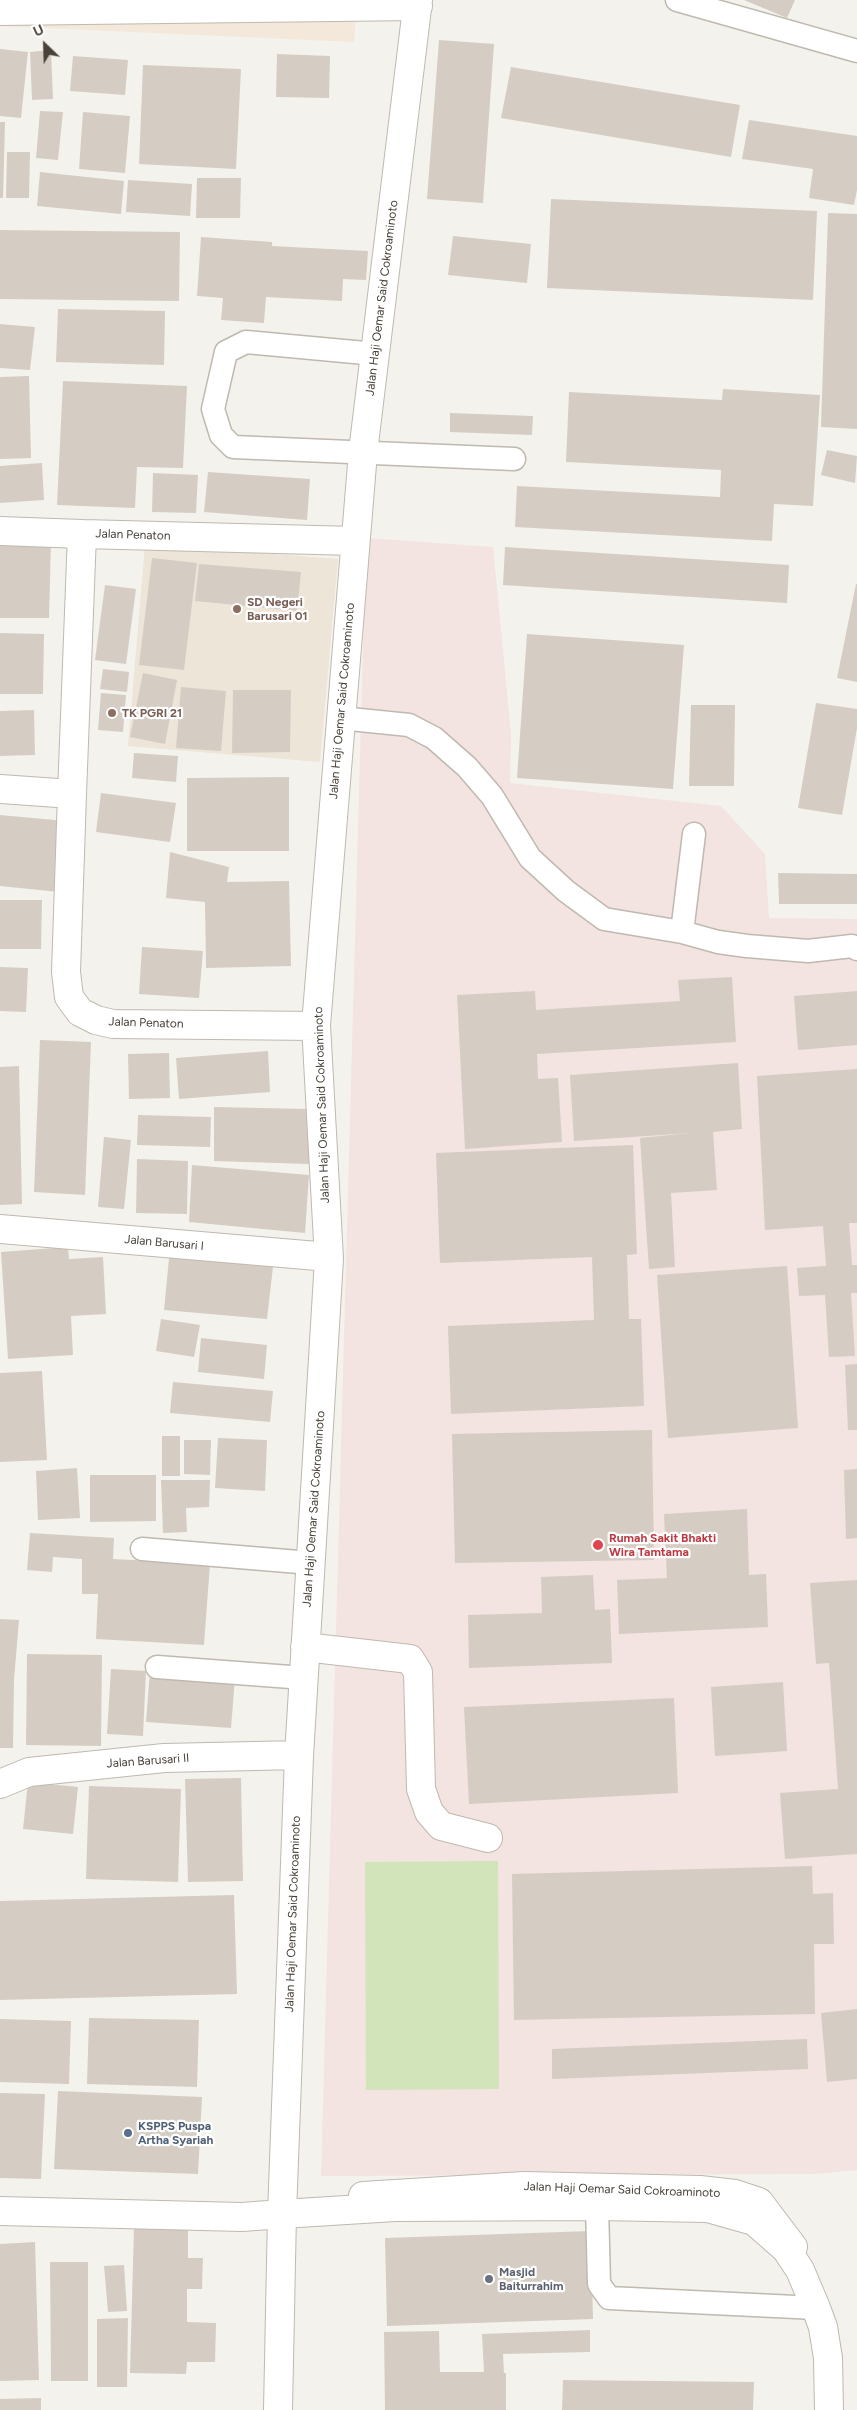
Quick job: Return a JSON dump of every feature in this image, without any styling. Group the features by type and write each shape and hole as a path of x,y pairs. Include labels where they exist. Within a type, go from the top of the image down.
{"street":[{"path":"3,8 418,3"},
{"name":"Jalan Haji Oemar Said Cokroaminoto","path":"278,2410 299,1755 328,1257 316,1026 363,452 418,3"},
{"path":"0,531 82,534"},
{"name":"Jalan Penaton","path":"316,1026 113,1024 96,1020 80,1012 69,997 66,972 82,534 355,541"},
{"path":"0,788 72,794"},
{"name":"Jalan Barusari I","path":"0,1229 328,1257"},
{"path":"306,1647 410,1659 418,1672 421,1789 429,1812 441,1826 488,1838"},
{"name":"Jalan Barusari II","path":"0,1784 29,1772 164,1758 299,1755"},
{"name":"Jalan Haji Oemar Said Cokroaminoto","path":"0,2211 242,2217 283,2209 415,2192 524,2186 700,2190 736,2194 759,2202 812,2276 827,2313 838,2353 841,2387 840,2410"},
{"name":"Jalan Haji Oemar Said Cokroaminoto","path":"283,2209 596,2206 708,2208 754,2221 786,2249 800,2270 816,2308 823,2327 828,2358 829,2410"}],"lane":[{"path":"677,0 857,51"},
{"path":"376,354 246,342 226,352 213,409 221,435 233,447 514,459"},
{"path":"340,718 409,725 434,738 467,767 492,796 530,858 566,891 604,919 682,932 718,942 747,946 808,950 852,946 857,949"},
{"path":"682,932 694,834"},
{"path":"142,1549 311,1563"},
{"path":"156,1667 304,1678"},
{"path":"596,2206 598,2284 609,2298 816,2308"}],"shaded area":[{"path":"0,0 357,0 354,42 0,26"},
{"name":"Rumah Sakit Bhakti Wira Tamtama","path":"366,538 493,547 511,734 510,783 721,806 765,854 769,918 857,919 857,2170 815,2174 321,2176"},
{"name":"SD Negeri Barusari 01","path":"145,544 338,559 320,762 128,746"}],"green space":[{"path":"498,1861 499,2089 366,2090 365,1862"}],"building":[{"path":"744,0 795,0 787,18"},
{"path":"439,40 494,44 483,203 427,199"},
{"path":"0,49 28,52 21,118 0,116"},
{"path":"51,50 53,99 32,100 30,52"},
{"path":"277,54 330,56 329,98 276,97"},
{"path":"73,56 128,60 125,95 70,91"},
{"path":"143,65 241,69 236,169 139,164"},
{"path":"511,67 740,105 731,157 501,118"},
{"path":"40,111 63,112 58,160 36,158"},
{"path":"83,112 130,116 125,173 79,169"},
{"path":"749,120 857,136 857,190 854,205 809,198 813,169 742,159"},
{"path":"0,122 5,122 3,198 0,198"},
{"path":"7,152 30,152 29,198 6,198"},
{"path":"40,172 124,181 121,214 37,206"},
{"path":"197,178 241,178 240,218 196,218"},
{"path":"128,180 192,184 190,216 126,212"},
{"path":"551,199 817,211 813,300 547,288"},
{"path":"828,213 857,214 857,429 821,427"},
{"path":"0,230 180,232 179,301 0,299"},
{"path":"453,236 531,244 527,283 448,275"},
{"path":"201,237 272,242 272,246 368,251 366,280 343,279 342,301 266,297 264,323 221,320 223,298 197,296"},
{"path":"58,309 165,311 164,365 56,362"},
{"path":"0,324 35,327 30,370 0,368"},
{"path":"29,376 31,458 0,459 0,377"},
{"path":"63,381 187,386 183,468 137,467 135,508 57,505"},
{"path":"723,389 820,395 813,506 774,504 772,541 515,527 517,486 720,497 721,470 566,462 569,392 722,400"},
{"path":"450,413 533,416 532,435 450,432"},
{"path":"827,450 857,456 855,483 821,475"},
{"path":"42,463 44,500 0,503 0,466"},
{"path":"208,472 310,479 307,520 204,512"},
{"path":"153,473 198,475 196,513 152,512"},
{"path":"0,543 51,543 49,618 0,618"},
{"path":"505,547 789,565 787,603 503,585"},
{"path":"152,558 197,563 184,670 139,665"},
{"path":"199,564 301,572 297,611 195,601"},
{"path":"857,584 857,682 837,678"},
{"path":"105,585 136,589 126,664 95,660"},
{"path":"0,633 44,634 43,694 0,694"},
{"path":"527,634 684,645 673,789 517,778"},
{"path":"103,669 129,672 127,692 100,689"},
{"path":"143,673 177,680 165,744 130,737"},
{"path":"181,687 226,691 221,751 176,748"},
{"path":"233,690 291,690 290,752 232,753"},
{"name":"TK PGRI 21","path":"101,693 126,695 123,732 98,730"},
{"path":"816,703 857,709 857,728 842,815 798,808"},
{"path":"691,705 735,705 734,786 689,786"},
{"path":"34,710 35,755 0,756 0,711"},
{"path":"134,753 178,756 176,782 132,778"},
{"path":"289,777 289,851 187,851 187,778"},
{"path":"101,793 176,803 170,842 96,832"},
{"path":"0,815 66,821 59,892 0,886"},
{"path":"170,852 229,867 227,882 289,881 291,966 206,968 205,902 166,898"},
{"path":"778,873 857,874 857,904 779,904"},
{"path":"0,900 42,900 41,949 0,949"},
{"path":"142,947 203,951 199,998 139,994"},
{"path":"0,967 28,968 26,1012 0,1011"},
{"path":"732,977 736,1042 537,1054 538,1079 558,1078 562,1142 465,1149 457,995 535,991 536,1010 680,1001 678,980"},
{"path":"857,991 857,1045 798,1050 794,996"},
{"path":"40,1040 91,1042 85,1195 34,1192"},
{"path":"268,1051 270,1092 179,1099 176,1058"},
{"path":"169,1053 170,1098 129,1099 128,1054"},
{"path":"738,1063 742,1129 713,1132 717,1190 671,1193 675,1267 649,1269 640,1138 690,1133 574,1141 570,1075"},
{"path":"19,1066 22,1204 0,1205 0,1067"},
{"path":"857,1069 857,1223 849,1223 852,1265 857,1265 857,1293 851,1293 855,1356 829,1357 825,1295 799,1296 797,1268 826,1266 823,1226 765,1230 757,1076"},
{"path":"214,1107 310,1109 309,1164 214,1161"},
{"path":"138,1115 211,1117 210,1147 137,1145"},
{"path":"104,1137 131,1140 124,1209 98,1207"},
{"path":"633,1145 637,1254 627,1255 629,1319 641,1319 644,1406 451,1414 448,1326 594,1320 592,1257 440,1263 436,1153"},
{"path":"137,1159 188,1161 187,1214 136,1213"},
{"path":"192,1165 309,1175 305,1233 189,1222"},
{"path":"68,1247 69,1259 103,1257 106,1314 71,1316 73,1355 8,1359 1,1252"},
{"path":"170,1248 274,1258 267,1319 164,1310"},
{"path":"787,1266 798,1428 668,1438 657,1275"},
{"path":"161,1319 200,1325 194,1357 156,1351"},
{"path":"201,1338 267,1345 264,1379 198,1372"},
{"path":"857,1364 857,1430 848,1430 845,1365"},
{"path":"42,1371 47,1460 0,1462 0,1373"},
{"path":"173,1382 273,1391 270,1422 170,1413"},
{"path":"652,1430 654,1560 455,1563 452,1434"},
{"path":"162,1436 180,1436 180,1476 162,1476"},
{"path":"218,1438 267,1440 265,1491 215,1488"},
{"path":"184,1440 211,1440 210,1475 184,1474"},
{"path":"77,1468 80,1518 38,1520 36,1471"},
{"path":"857,1469 857,1538 846,1539 844,1470"},
{"path":"90,1475 156,1475 156,1521 90,1522"},
{"path":"161,1480 210,1480 209,1507 186,1508 187,1532 163,1533"},
{"path":"747,1509 749,1575 766,1574 768,1627 619,1634 617,1580 667,1578 664,1514"},
{"path":"30,1533 114,1538 113,1559 210,1564 204,1645 96,1639 98,1594 82,1594 82,1559 53,1557 52,1572 27,1570"},
{"path":"593,1575 595,1610 610,1609 612,1663 469,1668 468,1615 542,1613 541,1577"},
{"path":"857,1580 857,1854 785,1859 780,1793 838,1789 829,1663 816,1664 810,1583"},
{"path":"0,1619 19,1620 14,1680 13,1748 0,1748"},
{"path":"27,1654 102,1655 101,1746 26,1745"},
{"path":"111,1669 146,1671 143,1736 107,1734"},
{"path":"150,1671 235,1678 231,1728 146,1722"},
{"path":"783,1682 787,1751 715,1756 711,1687"},
{"path":"674,1698 678,1793 469,1804 464,1707"},
{"path":"241,1778 243,1881 188,1882 185,1779"},
{"path":"28,1782 78,1787 73,1834 23,1829"},
{"path":"89,1786 181,1789 178,1882 86,1879"},
{"path":"812,1866 813,1894 833,1893 834,1944 814,1944 815,2014 514,2020 512,1874"},
{"path":"234,1895 237,1994 0,2000 0,1901"},
{"path":"857,2009 857,2079 827,2082 821,2013"},
{"path":"89,2018 199,2020 197,2087 87,2084"},
{"path":"0,2019 71,2021 69,2084 0,2082"},
{"path":"807,2039 808,2069 552,2079 552,2049"},
{"name":"KSPPS Puspa Artha Syariah","path":"58,2091 202,2097 198,2174 54,2169"},
{"path":"0,2093 45,2094 41,2179 0,2178"},
{"path":"134,2226 188,2226 188,2258 203,2258 202,2289 187,2289 187,2322 216,2323 215,2362 187,2362 186,2374 130,2373"},
{"name":"Masjid Baiturrahim","path":"591,2231 593,2319 387,2326 385,2238"},
{"path":"35,2242 39,2380 0,2381 0,2244"},
{"path":"50,2262 88,2262 88,2381 51,2381"},
{"path":"124,2265 127,2311 108,2312 104,2266"},
{"path":"128,2318 127,2387 97,2387 97,2319"},
{"path":"590,2330 590,2352 503,2354 504,2373 506,2373 506,2410 385,2410 384,2332 439,2331 440,2372 484,2372 482,2334"},
{"path":"563,2380 754,2382 753,2410 562,2410"},
{"path":"41,2398 41,2410 0,2410 0,2399"}],"place":[{"name":"SD Negeri Barusari 01","path":"237,609"},
{"name":"TK PGRI 21","path":"112,713"},
{"name":"Rumah Sakit Bhakti Wira Tamtama","path":"598,1545"},
{"name":"KSPPS Puspa Artha Syariah","path":"128,2133"},
{"name":"Masjid Baiturrahim","path":"489,2279"}]}
